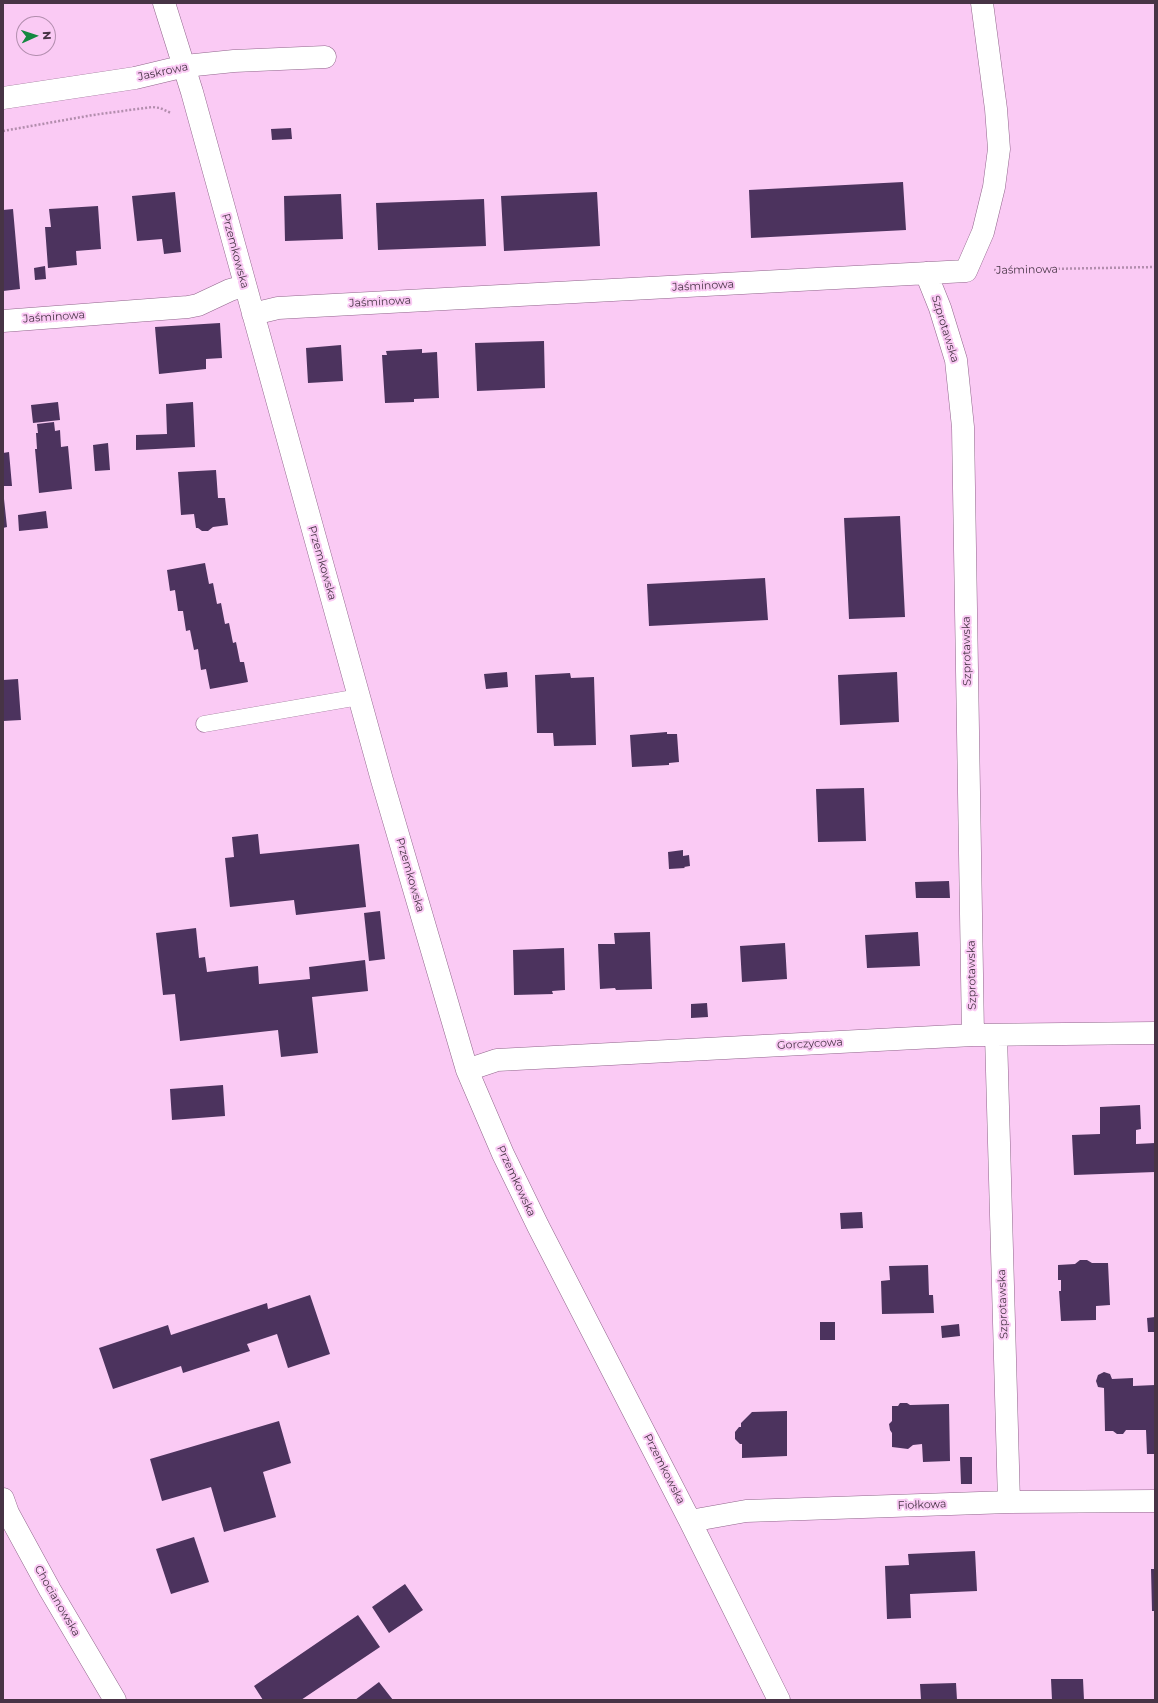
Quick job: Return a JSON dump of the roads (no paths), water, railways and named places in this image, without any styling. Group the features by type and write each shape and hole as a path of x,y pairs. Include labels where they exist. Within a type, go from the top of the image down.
{"street":[{"name":"Przemkowska","path":"164,3 185,66 244,286 359,697 467,1070 503,1154 538,1226 690,1520 779,1700"},
{"name":"Jaśminowa","path":"253,314 278,308 296,306 966,271 983,232 994,187 999,149 996,109 982,3"},
{"name":"Jaskrowa","path":"3,98 135,78 185,66 234,61 325,57"},
{"name":"Szprotawska","path":"926,273 940,308 956,360 962,427 973,1035"},
{"name":"Jaśminowa","path":"3,321 188,307 198,305 230,290 244,286"},
{"name":"Gorczycowa","path":"467,1070 498,1060 973,1035 1155,1033"},
{"name":"Szprotawska","path":"996,1035 1009,1502"},
{"name":"Chocianowska","path":"3,1499 8,1513 50,1590 115,1700"},
{"name":"Fiołkowa","path":"690,1520 746,1511 1009,1502 1155,1501"}],"lane":[{"path":"204,724 359,697"}]}
